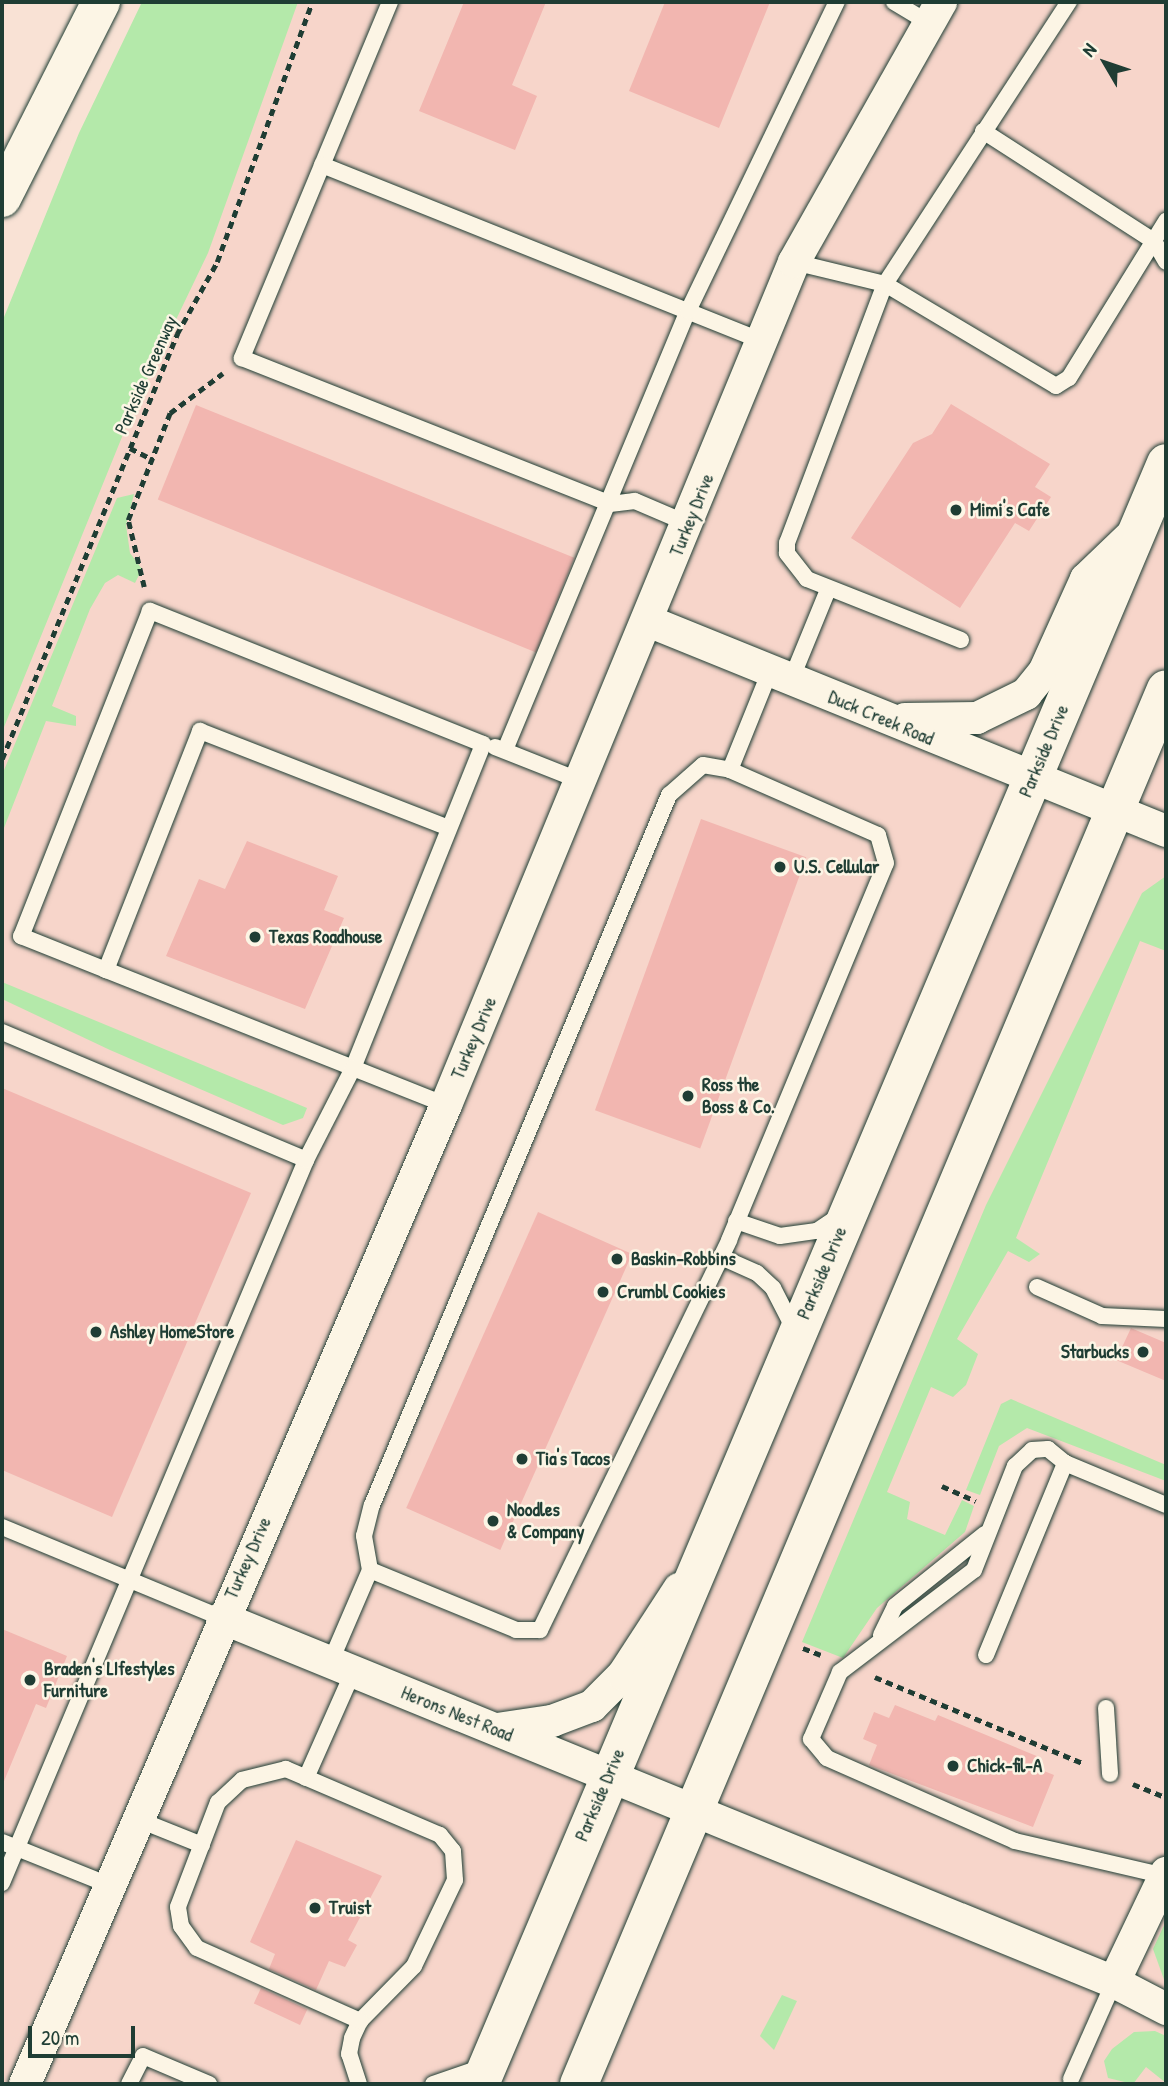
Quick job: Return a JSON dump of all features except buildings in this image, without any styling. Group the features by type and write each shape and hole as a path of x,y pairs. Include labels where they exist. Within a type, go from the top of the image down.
{"main road":[{"path":"2,190 73,2"},
{"path":"2,198 101,2"},
{"name":"Parkside Drive","path":"484,2074 1166,463"},
{"path":"579,2084 1166,689"}],"street":[{"name":"Turkey Drive","path":"25,2084 222,1618 446,1105 689,524 794,262 934,11"},
{"path":"879,717 942,722 1011,705 1044,672 1086,579 1139,528"},
{"name":"Duck Creek Road","path":"648,621 879,717 1166,831"},
{"path":"495,1729 552,1721 592,1706 623,1675 700,1560"},
{"name":"Herons Nest Road","path":"222,1618 1114,1982 1166,2010"},
{"path":"1114,1982 1166,1874"}],"lane":[{"path":"390,2 242,358 610,504 635,501 689,524"},
{"path":"505,750 610,504 688,311 837,2"},
{"path":"894,2 934,11"},
{"path":"961,640 828,590 796,569 787,543 885,284 1069,2"},
{"path":"983,131 1160,242 1166,262"},
{"path":"322,165 762,341"},
{"path":"794,262 885,284 1056,386 1069,378 1160,242 1166,221"},
{"path":"730,770 828,590"},
{"path":"446,1105 21,936 150,611 581,781"},
{"path":"106,970 200,731 449,828"},
{"path":"2,1883 9,1845 129,1581 306,1160 353,1068 483,744"},
{"path":"306,1778 370,1570 365,1536 372,1505 669,795 703,765 730,770 878,835 886,863 721,1258 540,1630 516,1630 370,1570"},
{"path":"2,1032 306,1160"},
{"path":"736,1221 780,1236 817,1231 849,1208"},
{"path":"721,1258 757,1273 773,1288 796,1333"},
{"path":"1037,1287 1102,1316 1166,1319"},
{"path":"879,1638 895,1606 985,1534 1019,1459 1040,1447 1065,1463 1166,1505"},
{"path":"986,1655 1026,1564 1065,1463"},
{"path":"2,1527 222,1618"},
{"path":"985,1534 986,1552 974,1570 879,1638 847,1665 833,1681 812,1727 815,1749 827,1758 1015,1841 1166,1874"},
{"path":"1106,1708 1110,1774"},
{"path":"359,2084 349,2054 360,2021 414,1966 456,1866 440,1835 306,1778 265,1770 242,1780 218,1802 178,1907 181,1926 197,1948 360,2021"},
{"path":"137,1819 202,1845"},
{"path":"9,1845 108,1885"},
{"path":"1072,2078 1114,1982"},
{"path":"129,2084 143,2056 209,2084"},
{"path":"433,2084 484,2074"}],"path":[{"name":"Parkside Greenway","path":"2,759 177,334 217,262 312,2"},
{"path":"150,611 128,520 170,413 242,358"},
{"path":"130,449 152,459"},
{"path":"793,1643 1166,1797"}],"shaded area":[{"path":"279,2 1166,2 1166,2084 2,2084 2,681"}],"green space":[{"path":"142,2 298,2 208,253 135,405 2,732 2,322 79,133"},
{"path":"134,494 126,525 130,553 142,569 135,583 118,575 105,583 90,609 52,706 76,716 76,726 46,721 2,833 2,775 117,498"},
{"path":"1166,876 1166,951 1140,941 1016,1238 1040,1254 1029,1262 1008,1251 957,1339 978,1354 966,1385 953,1397 931,1387 887,1492 910,1502 907,1519 945,1535 962,1500 974,1506 965,1532 877,1608 843,1658 802,1642 986,1205 1142,893"},
{"path":"2,982 307,1108 303,1118 283,1125 110,1050 2,999"},
{"path":"1011,1399 1166,1465 1166,1481 1027,1428 999,1446 980,1495 966,1490 1001,1404"},
{"path":"1166,1921 1166,1985 1153,1949"},
{"path":"782,1995 797,2001 774,2050 760,2036"},
{"path":"1155,2031 1166,2036 1166,2083 1146,2067 1133,2084 1108,2078 1104,2061 1112,2049 1134,2032"}],"place":[{"name":"Mimi's Cafe","path":"956,510"},
{"name":"U.S. Cellular","path":"780,867"},
{"name":"Texas Roadhouse","path":"255,937"},
{"name":"Ross the Boss & Co.","path":"688,1096"},
{"name":"Baskin-Robbins","path":"617,1259"},
{"name":"Crumbl Cookies","path":"603,1292"},
{"name":"Ashley HomeStore","path":"96,1332"},
{"name":"Starbucks","path":"1143,1352"},
{"name":"Tia's Tacos","path":"522,1459"},
{"name":"Noodles & Company","path":"493,1521"},
{"name":"Braden's LIfestyles Furniture","path":"30,1680"},
{"name":"Chick-fil-A","path":"953,1766"},
{"name":"Truist","path":"315,1908"}]}
